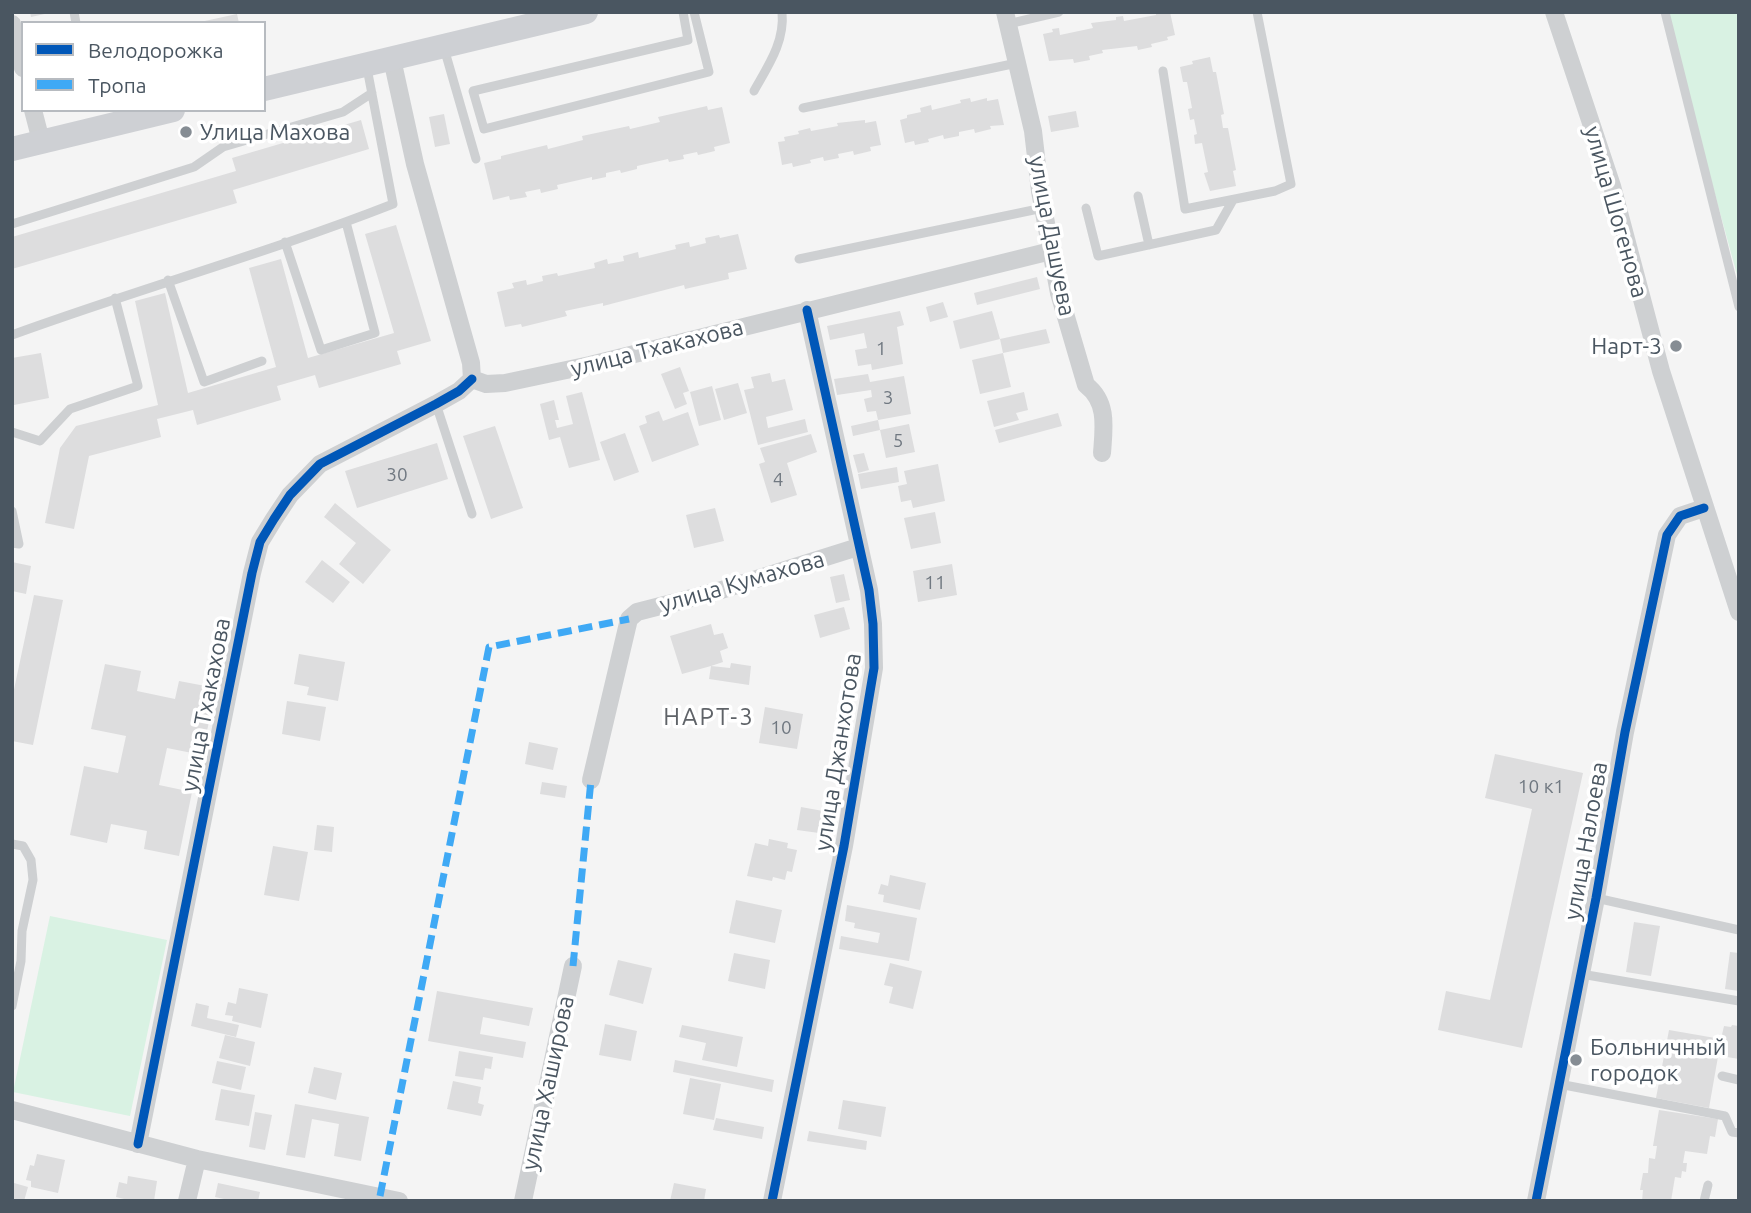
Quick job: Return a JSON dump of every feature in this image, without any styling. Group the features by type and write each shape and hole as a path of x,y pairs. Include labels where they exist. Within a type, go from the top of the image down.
{"street":[{"path":"266,89 443,46 534,18 586,12"},
{"name":"улица Шогенова","path":"1553,12 1618,206 1661,371 1739,612"},
{"name":"улица Дашуева","path":"1006,18 1033,131 1043,208 1059,293 1086,385 1098,394 1104,416 1102,453"},
{"path":"12,24 21,60"},
{"path":"392,59 415,164 471,363 472,379"},
{"path":"34,112 41,141"},
{"path":"12,149 164,112"},
{"path":"807,310 1051,251"},
{"name":"улица Тхакахова","path":"138,1144 252,573 260,542 290,495 320,464 436,404 459,391 472,379 486,384 517,381 807,310"},
{"name":"улица Джанхотова","path":"772,1201 796,1094 844,846 874,668 869,590 807,310"},
{"name":"улица Налоева","path":"1536,1201 1597,898 1625,732 1667,535 1680,516 1704,508"},
{"name":"улица Кумахова","path":"592,780 629,620 637,612 715,592 858,547"},
{"name":"улица Хаширова","path":"523,1201 573,966"},
{"path":"12,1110 197,1159 399,1201"},
{"path":"187,1201 197,1159"}],"lane":[{"path":"683,12 688,40 473,91 484,129 709,72 694,12"},
{"path":"754,91 774,57 781,34 782,12"},
{"path":"1006,18 1059,12"},
{"path":"1163,71 1185,209 1275,191 1290,184 1257,12"},
{"path":"1665,12 1739,307"},
{"path":"443,46 476,159"},
{"path":"803,108 1017,63"},
{"path":"12,335 393,204 367,65"},
{"path":"12,223 194,167 223,147 343,113 372,93"},
{"path":"1138,196 1149,245"},
{"path":"1086,208 1098,256 1216,230 1233,200"},
{"path":"799,259 1043,208"},
{"path":"285,242 321,350 375,333 346,222"},
{"path":"168,280 204,382 262,360"},
{"path":"12,432 40,441 71,409 138,386 115,298"},
{"path":"436,404 472,513"},
{"path":"12,511 19,544 12,543"},
{"path":"12,844 23,846 31,860 33,880 22,931 12,1006"},
{"path":"1597,898 1739,930"},
{"path":"1581,974 1739,1001"},
{"path":"1722,1076 1739,1080"},
{"path":"1559,1084 1725,1116 1732,1132 1739,1133"},
{"path":"1704,1201 1708,1185"}],"green space":[{"path":"1665,12 1739,12 1739,282"},
{"path":"50,916 167,940 130,1116 13,1092"}],"building":[{"path":"30,12 49,12 49,13 31,17"},
{"path":"1156,12 1170,12 1175,35 1167,37 1168,40 1138,50 1137,46 1102,50 1103,53 1089,56 1090,60 1074,63 1073,59 1049,61 1043,34 1053,32 1052,29 1059,28 1060,35 1093,28 1091,23 1116,20 1116,17 1123,16 1124,21 1156,15"},
{"path":"237,14 239,21 205,21"},
{"path":"1210,57 1213,72 1216,72 1224,114 1221,115 1223,128 1228,128 1236,170 1233,171 1236,186 1210,191 1204,173 1208,172 1202,143 1195,144 1194,135 1197,134 1194,119 1190,120 1188,109 1192,108 1187,82 1183,82 1180,67"},
{"path":"970,98 971,102 987,98 987,101 998,99 1004,125 990,126 991,129 975,133 974,129 959,132 959,136 944,139 943,135 915,145 914,141 905,143 900,120 907,118 907,115 921,112 920,108 931,105 932,110"},
{"path":"707,106 708,110 722,107 730,143 714,147 715,151 683,155 684,159 669,162 668,159 637,166 637,169 621,173 620,170 606,173 606,177 592,180 592,177 557,185 558,189 541,193 540,189 525,192 527,197 510,200 509,196 493,200 484,163 547,145 548,149 583,140 582,136 660,122 658,117"},
{"path":"1076,111 1079,127 1051,132 1048,116"},
{"path":"444,114 450,144 435,147 429,117"},
{"path":"361,120 369,149 233,190 237,203 12,269 12,237 236,171 232,158"},
{"path":"865,120 865,123 876,121 881,145 870,147 871,151 854,155 853,151 838,154 839,158 824,161 823,157 793,167 792,163 782,165 778,142 785,141 784,137 810,128 811,131 838,126 837,123"},
{"path":"396,225 431,341 397,351 401,364 319,388 315,375 277,386 281,400 197,425 193,410 157,419 161,437 89,456 74,529 45,523 60,448 76,426 158,405 135,301 165,293 188,393 276,367 249,268 281,259 308,358 394,333 365,234"},
{"path":"738,234 747,269 728,273 729,279 685,289 684,285 603,306 603,303 565,311 567,316 522,327 521,324 505,327 497,292 514,288 512,283 526,280 527,285 543,281 542,276 557,273 558,276 595,268 594,263 607,259 608,264 624,261 623,256 638,252 639,258 676,249 675,245 689,242 690,247 706,243 705,238"},
{"path":"1037,277 1040,289 977,305 974,293"},
{"path":"943,302 948,317 930,322 926,307"},
{"path":"900,311 904,325 897,327 903,364 872,370 871,364 858,366 855,350 867,348 864,333 830,340 827,326"},
{"path":"992,311 1000,339 960,349 953,321"},
{"path":"1046,329 1050,343 1003,353 1000,339"},
{"path":"41,353 49,398 14,405 12,358"},
{"path":"1003,353 1011,387 980,394 972,360"},
{"path":"680,367 689,391 683,393 687,404 675,409 661,374"},
{"path":"770,373 772,382 785,379 793,410 766,417 768,428 805,419 808,432 758,445 744,390 754,388 751,377"},
{"path":"868,374 870,382 904,376 911,414 878,420 876,411 867,412 864,399 872,397 871,390 837,395 834,379"},
{"path":"738,383 747,413 724,420 715,389"},
{"path":"712,386 721,420 699,426 690,392"},
{"path":"582,392 600,460 569,468 560,437 549,440 540,404 554,400 559,420 555,420 557,428 573,424 566,396"},
{"path":"1024,392 1028,410 1016,413 1019,420 994,427 987,401"},
{"path":"659,411 663,421 688,412 699,445 652,462 639,426 647,423 645,416"},
{"path":"1058,413 1062,426 999,443 995,430"},
{"path":"878,420 880,430 853,436 851,426"},
{"path":"909,424 915,452 886,458 880,430"},
{"path":"495,426 523,508 491,519 463,436"},
{"path":"625,433 639,472 614,481 600,442"},
{"path":"811,434 817,452 787,463 797,495 771,503 759,464 765,462 760,448"},
{"path":"437,443 448,479 357,508 345,471"},
{"path":"864,453 869,470 858,473 853,455"},
{"path":"938,464 945,501 913,508 911,500 901,502 898,486 907,484 904,471"},
{"path":"897,467 899,482 861,489 858,474"},
{"path":"335,503 391,550 363,584 339,564 356,543 324,517"},
{"path":"715,508 724,541 694,548 686,515"},
{"path":"935,512 941,543 911,549 904,518"},
{"path":"322,560 350,582 333,603 305,582"},
{"path":"12,562 31,566 26,594 12,591"},
{"path":"952,564 957,595 918,602 913,571"},
{"path":"844,574 850,600 836,603 830,577"},
{"path":"34,595 63,600 33,745 12,741 12,699"},
{"path":"844,607 850,629 820,638 814,615"},
{"path":"711,624 714,635 723,633 728,648 720,651 723,662 682,674 670,636"},
{"path":"299,654 345,662 338,701 307,695 309,687 294,684"},
{"path":"731,663 751,666 749,685 709,679 711,666 730,668"},
{"path":"105,664 141,671 137,691 175,699 179,681 216,688 202,755 167,748 159,785 192,792 179,856 144,849 147,831 111,824 107,843 70,835 84,766 118,773 126,736 91,729"},
{"path":"287,701 326,707 320,741 282,734"},
{"path":"765,707 803,714 797,749 759,743"},
{"path":"529,742 558,748 553,770 525,764"},
{"path":"1495,754 1583,773 1522,1048 1438,1030 1446,991 1490,1000 1532,809 1485,798"},
{"path":"542,782 567,786 565,798 540,794"},
{"path":"801,807 823,811 819,833 797,830"},
{"path":"317,825 334,827 332,852 314,850"},
{"path":"769,839 788,843 787,848 797,850 792,872 787,871 785,880 773,877 772,881 747,876 755,843 768,846"},
{"path":"273,846 308,852 299,901 264,895"},
{"path":"890,875 926,883 920,910 883,902 884,895 878,894 881,884 888,886"},
{"path":"736,900 782,910 775,943 729,933"},
{"path":"847,905 917,918 909,961 839,949 841,936 878,943 880,933 854,928 855,923 845,921"},
{"path":"1634,922 1660,926 1651,976 1626,972"},
{"path":"1730,952 1739,953 1739,991 1725,989"},
{"path":"734,953 770,960 765,989 728,981"},
{"path":"618,960 652,968 643,1004 609,995"},
{"path":"890,963 922,971 913,1009 889,1003 893,987 884,985"},
{"path":"239,988 268,994 261,1028 232,1021 233,1016 225,1015 228,1002 236,1004"},
{"path":"437,991 533,1008 529,1026 483,1017 480,1034 526,1042 523,1058 428,1041"},
{"path":"196,1003 209,1006 207,1018 239,1025 236,1037 191,1026"},
{"path":"605,1024 637,1031 631,1061 599,1055"},
{"path":"682,1025 743,1037 737,1067 702,1060 706,1043 679,1037"},
{"path":"1724,1026 1739,1026 1739,1059 1727,1057 1728,1053 1719,1051 1709,1108 1656,1098 1669,1030 1721,1039"},
{"path":"225,1035 255,1042 250,1066 219,1058"},
{"path":"459,1051 493,1057 491,1069 485,1068 483,1080 455,1076"},
{"path":"675,1060 774,1080 772,1092 673,1072"},
{"path":"217,1061 246,1067 241,1090 212,1083"},
{"path":"314,1067 342,1073 336,1100 308,1093"},
{"path":"690,1078 721,1084 714,1120 683,1114"},
{"path":"453,1081 481,1087 478,1103 484,1105 481,1116 447,1109"},
{"path":"221,1089 255,1095 249,1126 215,1120"},
{"path":"843,1100 886,1107 881,1137 838,1129"},
{"path":"295,1104 369,1117 361,1161 334,1156 339,1124 312,1119 305,1158 286,1155"},
{"path":"1659,1110 1718,1119 1715,1137 1710,1136 1707,1154 1685,1151 1683,1163 1687,1163 1686,1172 1682,1171 1681,1178 1675,1177 1671,1201 1642,1201 1643,1190 1640,1190 1643,1173 1648,1173 1649,1158 1655,1159 1657,1146 1653,1146"},
{"path":"255,1112 272,1115 265,1150 249,1147"},
{"path":"716,1118 764,1127 762,1139 713,1130"},
{"path":"809,1131 867,1141 866,1150 807,1141"},
{"path":"37,1154 65,1160 58,1193 31,1187 31,1181 26,1180 30,1165 34,1166"},
{"path":"128,1176 157,1181 154,1201 123,1201 124,1199 116,1197 119,1182 127,1184"},
{"path":"14,1183 28,1187 24,1201 12,1201"},
{"path":"218,1183 260,1192 258,1201 233,1201 215,1197"},
{"path":"674,1183 706,1189 704,1201 670,1201"}],"marked path":[{"path":"380,1196 489,647 629,619"},
{"path":"573,966 591,780"}],"cycle path":[{"path":"772,1201 844,846 874,668 869,590 807,310"},
{"path":"138,1144 260,542 290,495 320,464 436,404 459,391 472,379"},
{"path":"1536,1201 1596,898 1625,732 1667,535 1680,516 1704,508"}],"place":[{"name":"Улица Махова","path":"186,132"},
{"name":"Нарт-3","path":"1676,346"},
{"name":"Больничный городок","path":"1576,1060"}],"district":[{"name":"НАРТ-3","path":"709,717"}]}
